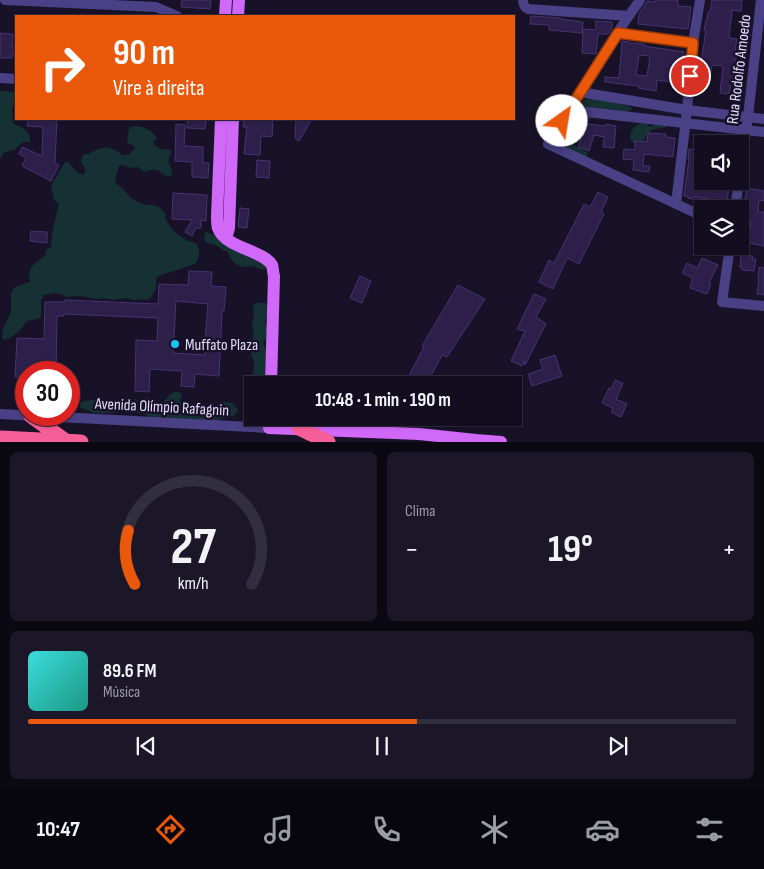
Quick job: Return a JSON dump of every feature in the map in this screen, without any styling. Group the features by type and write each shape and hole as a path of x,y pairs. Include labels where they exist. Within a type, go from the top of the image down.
{"highway":[{"path":"48,426 73,441"},
{"path":"299,428 328,442"},
{"path":"0,438 73,441"}],"main road":[{"path":"226,15 233,1"},
{"path":"233,1 238,15"},
{"path":"221,120 218,230 237,246 265,258 272,266 274,276 271,376"},
{"path":"226,238 229,228 233,120"},
{"name":"Avenida Olímpio Rafagnin","path":"287,426 419,434 501,442"}],"street":[{"path":"5,0 156,7 175,15"},
{"path":"640,0 548,144 694,212"},
{"path":"676,204 693,43 700,0"},
{"name":"Rua Rodolfo Amoedo","path":"745,135 761,0"},
{"path":"523,2 528,9 629,16"},
{"path":"618,33 693,43"},
{"path":"0,78 15,79"},
{"path":"580,92 687,110 764,119"},
{"path":"569,110 764,132"},
{"path":"729,255 722,302 764,306"},
{"name":"Avenida Olímpio Rafagnin","path":"0,414 15,415"},
{"name":"Avenida Olímpio Rafagnin","path":"80,417 244,422"}],"green space":[{"path":"0,91 15,92 15,104 12,108 13,122 26,131 30,142 23,142 14,150 4,152 0,159"},
{"path":"592,97 631,107 632,109 624,114 597,108 585,108 578,104"},
{"path":"587,116 592,119 576,119 573,122 572,127 577,136 570,142 588,153 586,159 558,145 556,140 561,127 569,128 572,117"},
{"path":"645,122 650,127 659,123 665,125 666,128 651,130 644,140 635,144 630,138 631,133 635,126"},
{"path":"134,126 144,128 153,133 157,139 153,142 160,149 171,150 169,162 172,174 170,177 156,170 144,172 138,167 132,168 122,165 119,166 115,180 116,184 139,203 156,206 163,210 170,227 186,240 196,243 198,246 199,256 197,261 195,264 158,276 156,279 156,289 150,299 134,300 126,298 114,300 81,296 66,297 61,294 52,293 44,295 41,301 41,316 38,319 27,321 17,333 4,340 2,338 3,329 11,312 11,293 17,286 30,282 31,269 45,256 46,250 51,247 53,228 59,204 54,200 51,186 65,162 68,162 77,172 83,175 85,169 81,162 82,156 85,154 101,148 110,148 122,155 128,155 135,147 127,142 129,128"},
{"path":"206,232 214,235 221,242 251,255 268,267 264,270 252,266 242,267 237,265 230,258 228,252 204,240"},
{"path":"266,303 268,309 265,323 268,328 266,340 263,342 267,358 268,376 251,376 254,370 251,341 254,336 252,323 254,305"},
{"path":"174,392 179,392 182,396 180,400 181,405 190,410 198,404 213,406 224,402 232,403 238,410 233,415 216,421 150,417 145,414 124,411 94,413 80,407 81,402 90,400 119,404 128,399 143,400 147,397 159,404"}],"building":[{"path":"182,0 211,0 210,9 181,7"},
{"path":"655,0 678,0 678,6 691,7 688,29 638,24 639,14 647,1 655,2"},
{"path":"712,0 742,0 741,11 732,10 729,38 737,39 734,57 736,57 735,68 743,69 742,79 732,78 729,94 720,93 723,66 712,65 709,86 697,85 698,74 703,75 704,64 701,63 706,30 704,30"},
{"path":"743,15 751,17 749,26 751,26 750,37 748,37 747,46 739,45"},
{"path":"531,16 583,22 582,33 549,30 549,25 530,24"},
{"path":"596,21 612,22 612,28 608,34 598,34 596,54 582,53 583,29 596,30"},
{"path":"0,33 13,34 12,46 15,47 15,55 12,55 12,58 0,58"},
{"path":"622,41 684,52 678,83 657,80 656,91 638,88 639,86 605,82 605,77 619,78","holes":["639,55 650,56 647,76 636,75"]},
{"path":"28,120 57,120 55,163 59,165 51,181 22,166 26,158 19,154 22,147 42,156 43,127 27,126"},
{"path":"187,120 206,120 205,129 187,128"},
{"path":"244,120 273,120 272,137 261,136 260,155 244,154 247,127 243,127"},
{"path":"296,120 311,120 299,141 295,138"},
{"path":"578,123 616,126 614,148 603,147 604,137 594,135 589,151 578,147 583,134 577,133"},
{"path":"176,124 185,125 184,146 203,147 203,163 209,163 208,178 192,177 192,162 175,161"},
{"path":"648,133 666,134 666,137 675,138 673,157 644,154 643,166 650,166 649,172 633,170 634,160 623,159 624,149 635,150 635,141 647,142"},
{"path":"689,149 694,149 694,190 728,190 727,200 709,200 694,197 693,199 684,196"},
{"path":"257,160 270,161 269,178 256,177"},
{"path":"749,188 764,191 764,201 759,200 758,212 764,212 764,246 749,243 751,222 749,222 749,200 745,199 747,190"},
{"path":"598,192 608,197 601,212 604,214 579,264 567,258 553,289 539,282 549,260 554,263 584,204 590,207"},
{"path":"173,193 207,195 206,221 201,220 201,228 196,228 192,236 185,232 192,220 172,219"},
{"path":"240,208 249,209 247,228 238,227"},
{"path":"31,231 47,232 47,243 30,241"},
{"path":"741,255 753,256 752,259 756,259 754,271 742,270 742,267 740,267"},
{"path":"702,258 718,265 709,283 711,284 707,294 690,288 693,278 682,273 687,263 697,268"},
{"path":"759,267 764,268 764,295 757,294"},
{"path":"189,271 212,272 211,286 226,287 224,311 222,311 219,376 195,374 194,387 181,386 182,371 150,369 149,392 135,391 136,340 157,341 158,318 64,314 64,316 57,316 56,361 16,361 17,338 44,339 45,302 65,302 65,300 158,304 159,284 188,285","holes":["176,301 208,304 205,355 173,353"]},
{"path":"360,276 371,281 362,303 350,298"},
{"path":"458,285 485,299 447,357 442,355 431,376 409,376 424,347 422,346"},
{"path":"534,294 546,299 536,317 546,324 525,365 524,361 522,366 511,361 525,331 517,329"},
{"path":"555,355 562,376 532,386 528,374 543,369 540,360"},
{"path":"615,380 623,383 616,399 627,404 621,417 611,412 613,408 602,403"}],"place":[{"name":"Muffato Plaza","path":"175,344"}],"route":[{"path":"562,121 618,33 693,43 690,76"}]}
